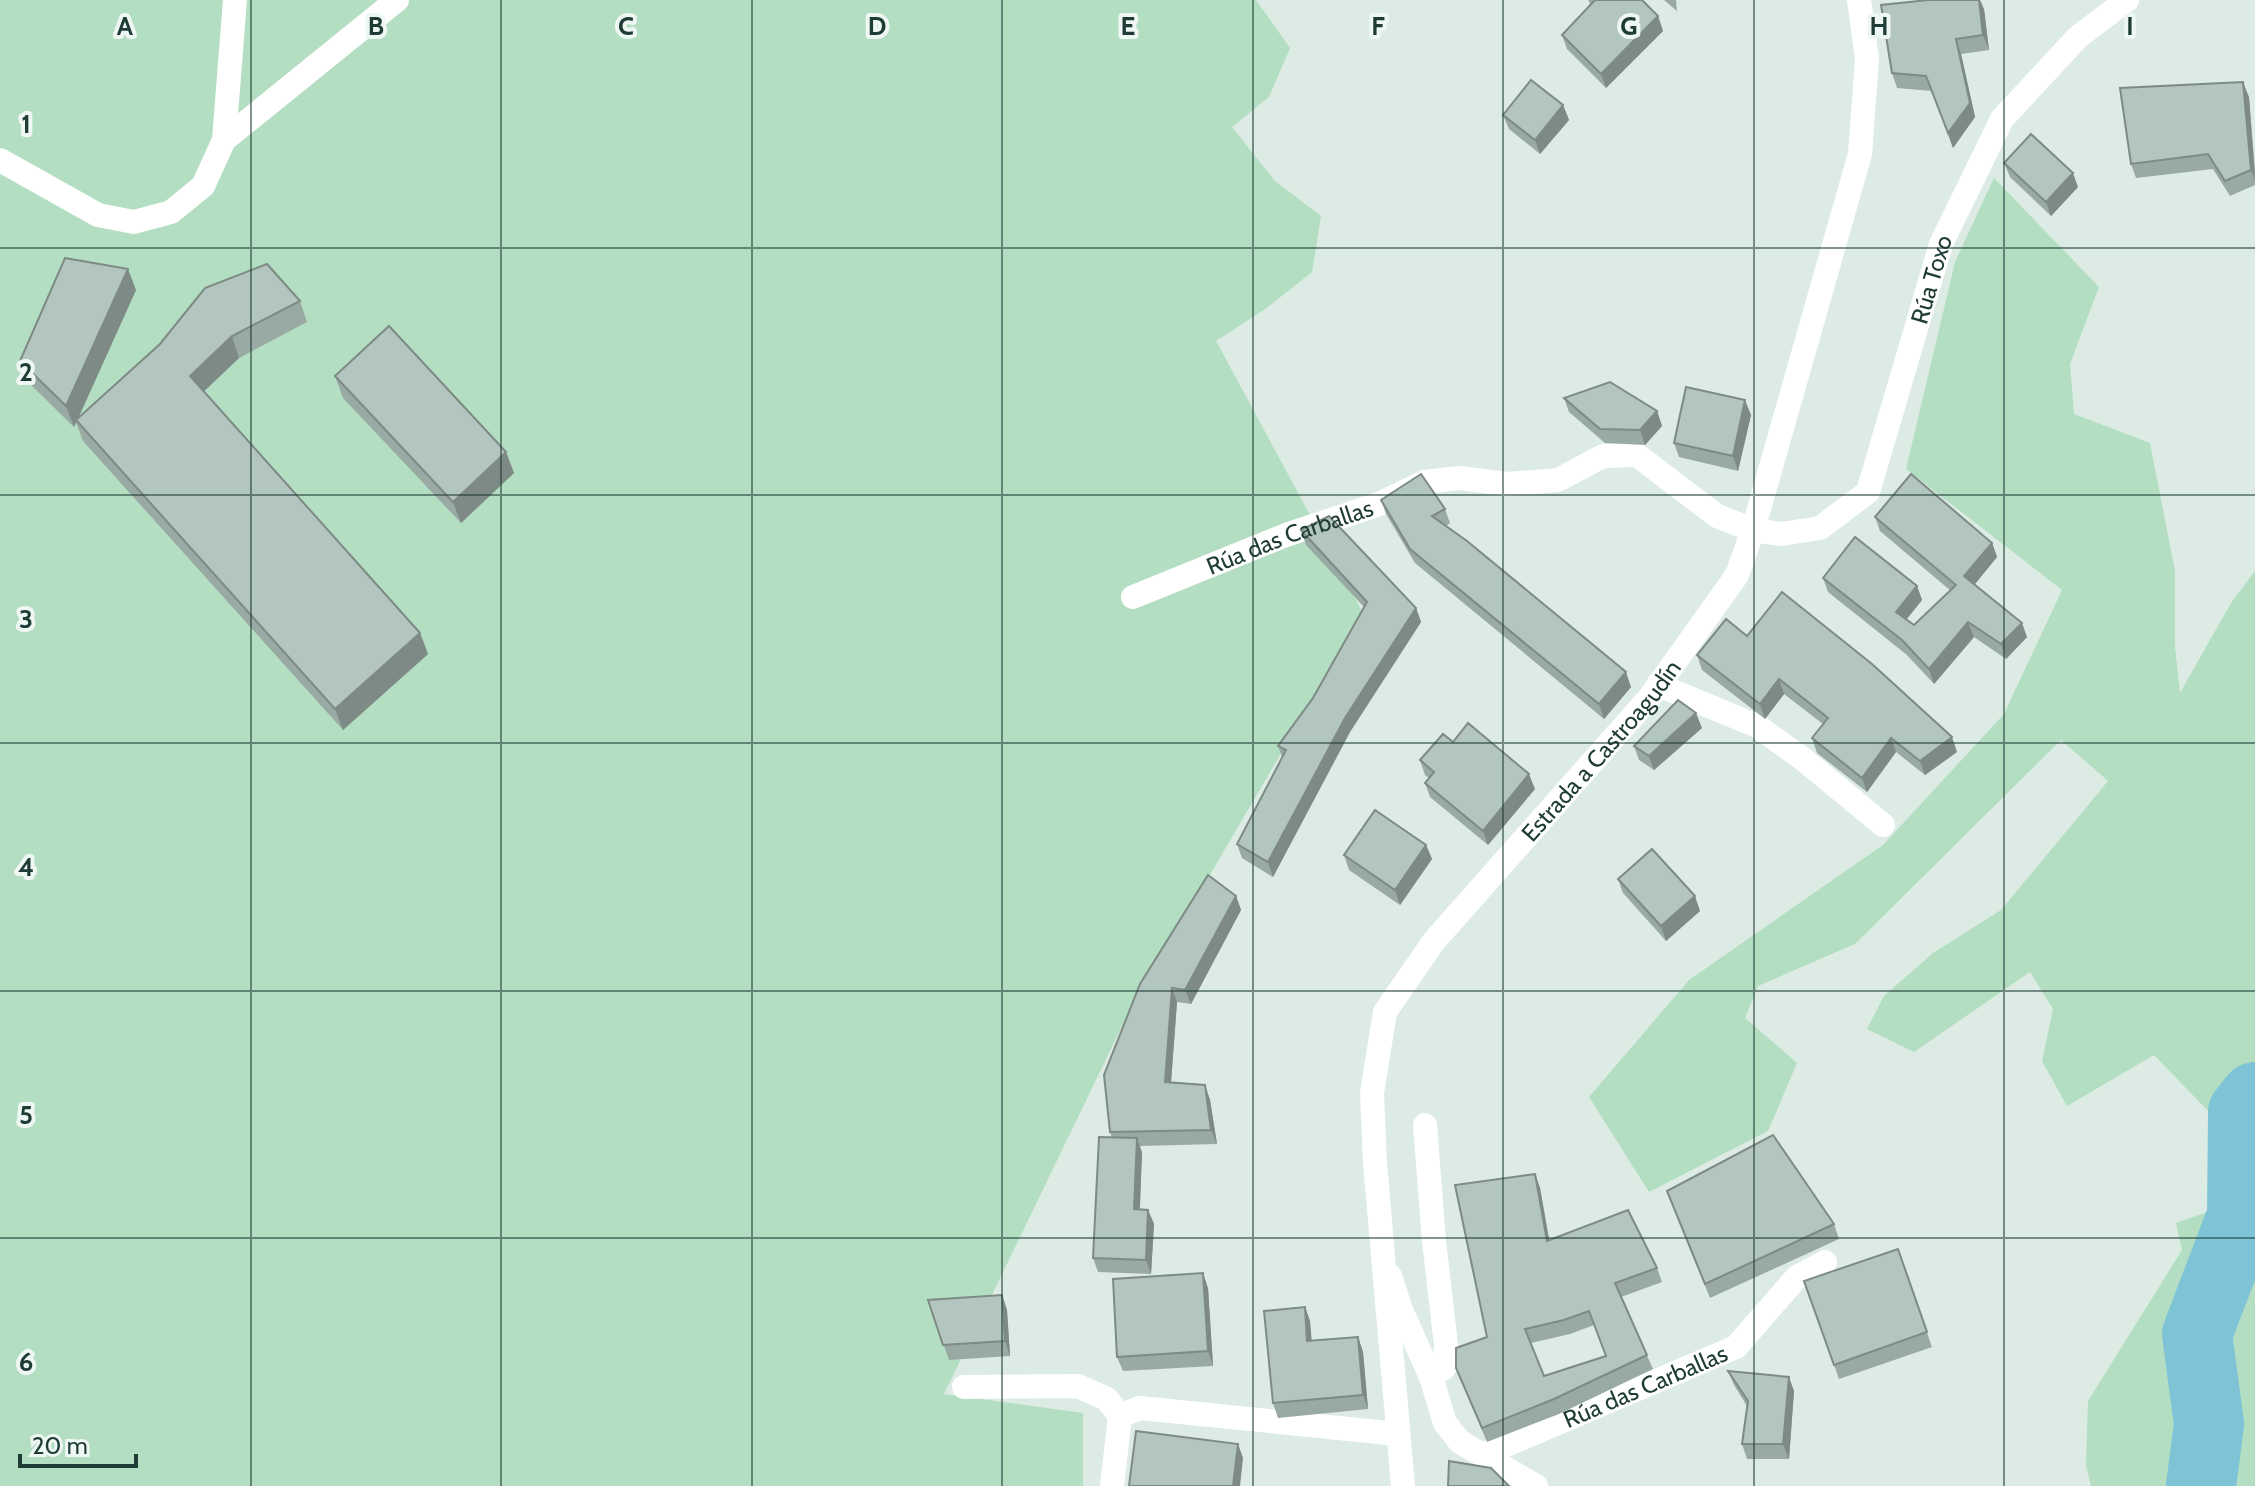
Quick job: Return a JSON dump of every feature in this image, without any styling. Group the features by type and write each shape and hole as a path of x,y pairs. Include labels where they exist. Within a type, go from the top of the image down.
{"street":[{"path":"0,160 98,215 134,222 171,212 203,186 224,140 235,0"},
{"path":"224,140 397,0"},
{"name":"Estrada a Castroagudín","path":"1403,1486 1372,1093 1385,1012 1434,941 1658,685 1737,575 1753,530 1860,154 1867,59 1859,0"},
{"name":"Rúa Toxo","path":"1753,530 1781,534 1820,528 1868,492 1941,244 2002,119 2078,37 2127,0"},
{"name":"Rúa das Carballas","path":"1133,597 1286,535 1379,504 1424,482 1460,478 1507,484 1558,480 1603,456 1637,455 1717,516 1753,530"},
{"path":"1658,685 1757,726 1803,759 1883,825"},
{"path":"1425,1125 1446,1345 1444,1368 1431,1377"},
{"path":"1383,1257 1401,1310 1431,1377 1445,1423 1460,1442 1536,1486"},
{"name":"Rúa das Carballas","path":"1485,1454 1736,1347 1797,1277 1825,1262"},
{"path":"964,1387 1078,1386 1107,1399 1120,1416 1112,1486"},
{"path":"1120,1416 1140,1408 1398,1434"}],"green space":[{"path":"0,0 1256,0 1290,48 1269,97 1232,127 1275,181 1321,216 1312,272 1264,310 1216,341 1363,613 1124,1022 944,1394 1083,1413 1083,1486 0,1486"},
{"path":"1994,178 2099,287 2070,364 2074,414 2150,443 2175,571 2175,647 2180,693 2231,603 2255,571 2255,1486 2091,1486 2086,1465 2088,1401 2182,1250 2176,1223 2213,1210 2214,1117 2154,1055 2067,1106 2042,1061 2053,1009 2030,972 1914,1052 1867,1029 1884,996 1933,953 2001,910 2108,781 2061,740 1855,944 1758,986 1745,1018 1797,1063 1768,1131 1649,1192 1589,1097 1689,980 1883,845 2004,714 2062,590 1906,469 1955,262"}],"building":[{"path":"1595,0 1642,0 1658,16 1601,74 1562,35"},
{"path":"1928,0 1979,0 1983,35 1956,39 1970,103 1948,133 1926,76 1892,73 1881,5"},
{"path":"1531,80 1563,105 1535,140 1503,115"},
{"path":"2243,82 2251,170 2225,181 2208,154 2131,164 2120,88"},
{"path":"2031,134 2073,173 2046,202 2004,163"},
{"path":"65,258 128,269 66,406 20,361"},
{"path":"267,264 300,301 232,336 190,376 420,633 335,709 76,420 160,344 205,288"},
{"path":"389,326 506,452 453,502 335,376"},
{"path":"1610,382 1657,411 1640,430 1600,429 1564,398"},
{"path":"1686,387 1745,400 1733,456 1674,443"},
{"path":"1421,474 1445,509 1432,516 1467,541 1626,672 1599,704 1410,549 1381,500"},
{"path":"1911,474 1992,543 1964,576 2022,623 2001,644 1968,622 1929,669 1902,640 1823,578 1855,537 1917,586 1896,612 1914,625 1956,585 1875,517"},
{"path":"1329,516 1416,608 1345,718 1268,862 1237,844 1286,750 1278,746 1313,698 1367,602 1301,530"},
{"path":"1782,592 1872,664 1952,737 1920,761 1891,738 1862,778 1812,738 1828,718 1779,679 1760,704 1697,655 1726,619 1747,636"},
{"path":"1678,700 1696,713 1649,756 1634,746"},
{"path":"1468,723 1529,774 1483,831 1425,783 1434,772 1420,760 1443,734 1453,742"},
{"path":"1375,810 1426,845 1395,890 1344,855"},
{"path":"1652,849 1695,896 1661,926 1618,879"},
{"path":"1208,875 1236,896 1185,990 1172,988 1165,1082 1205,1085 1211,1130 1110,1132 1104,1075 1140,984"},
{"path":"1773,1135 1834,1224 1705,1284 1667,1191"},
{"path":"1099,1137 1137,1138 1134,1209 1148,1210 1146,1260 1093,1258"},
{"path":"1535,1174 1547,1241 1628,1210 1657,1268 1615,1283 1647,1355 1554,1399 1482,1428 1456,1368 1456,1348 1487,1337 1455,1185","holes":["1589,1311 1606,1356 1544,1376 1525,1329"]},
{"path":"1898,1249 1927,1332 1834,1365 1804,1281"},
{"path":"1203,1273 1208,1351 1117,1357 1113,1279"},
{"path":"1002,1295 1005,1341 943,1345 928,1300"},
{"path":"1305,1307 1307,1341 1358,1337 1363,1395 1273,1403 1264,1311"},
{"path":"1728,1371 1789,1377 1783,1444 1742,1444 1748,1401"},
{"path":"1136,1431 1238,1444 1233,1486 1129,1486"},
{"path":"1449,1461 1491,1468 1509,1486 1448,1486"}],"waterway":[{"path":"2201,1486 2209,1424 2197,1334 2242,1216 2243,1112 2255,1097"}]}
